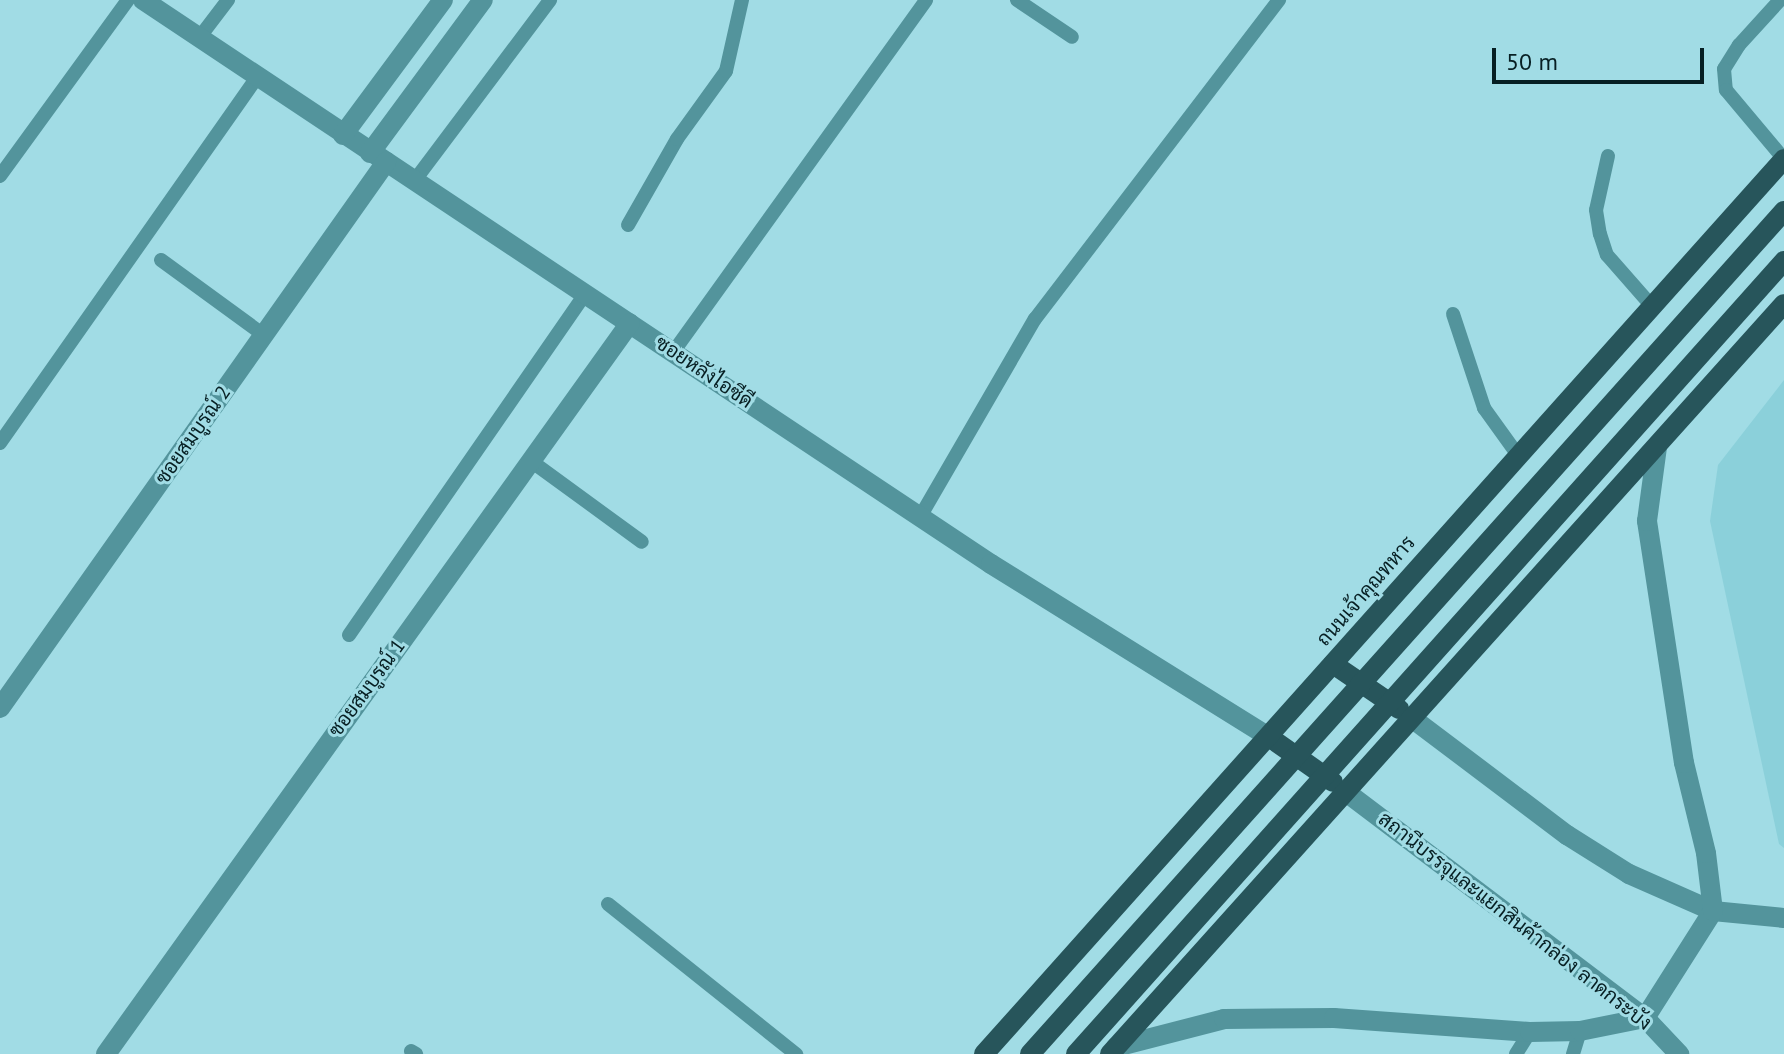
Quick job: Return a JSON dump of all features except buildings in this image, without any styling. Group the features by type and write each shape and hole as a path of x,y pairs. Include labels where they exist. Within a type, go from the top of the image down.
{"main road":[{"name":"ถนนเจ้าคุณทหาร","path":"984,1054 1269,737 1517,454 1784,159"},
{"path":"1030,1054 1784,211"},
{"path":"1076,1054 1784,261"},
{"path":"1113,1051 1784,304"},
{"path":"1333,664 1413,719"},
{"path":"1269,737 1346,792"}],"street":[{"name":"ซอยหลังไอซีดี","path":"143,0 920,517 1269,737"},
{"path":"343,135 443,0"},
{"name":"ซอยสมบูรณ์ 2","path":"0,708 264,335 483,0"},
{"name":"ซอยสมบูรณ์ 1","path":"106,1054 630,323"},
{"path":"1113,1051 1224,1019 1334,1018 1530,1032 1580,1031 1645,1018 1713,911 1706,853 1684,763 1647,521 1657,447"},
{"path":"1413,719 1567,835 1629,874 1713,911 1784,918"},
{"name":"สถานีบรรจุและแยกสินค้ากล่อง ลาดกระบัง","path":"1346,792 1645,1018 1679,1054"}],"lane":[{"path":"0,176 128,0"},
{"path":"199,38 228,0"},
{"path":"415,180 550,0"},
{"path":"628,225 677,139 726,71 742,0"},
{"path":"674,351 926,0"},
{"path":"1017,0 1072,37"},
{"path":"920,517 1035,319 1279,0"},
{"path":"1780,0 1739,45 1724,69 1726,90 1784,159"},
{"path":"0,443 257,78"},
{"path":"1608,156 1596,210 1600,234 1607,255 1651,305"},
{"path":"161,260 264,335"},
{"path":"349,635 585,294"},
{"path":"1453,314 1484,408 1517,454"},
{"path":"531,461 642,542"},
{"path":"608,904 796,1054"},
{"path":"1573,1054 1580,1031"},
{"path":"1516,1054 1530,1032"}],"shaded area":[{"path":"1784,380 1784,848 1779,844 1710,521 1718,465"}]}
